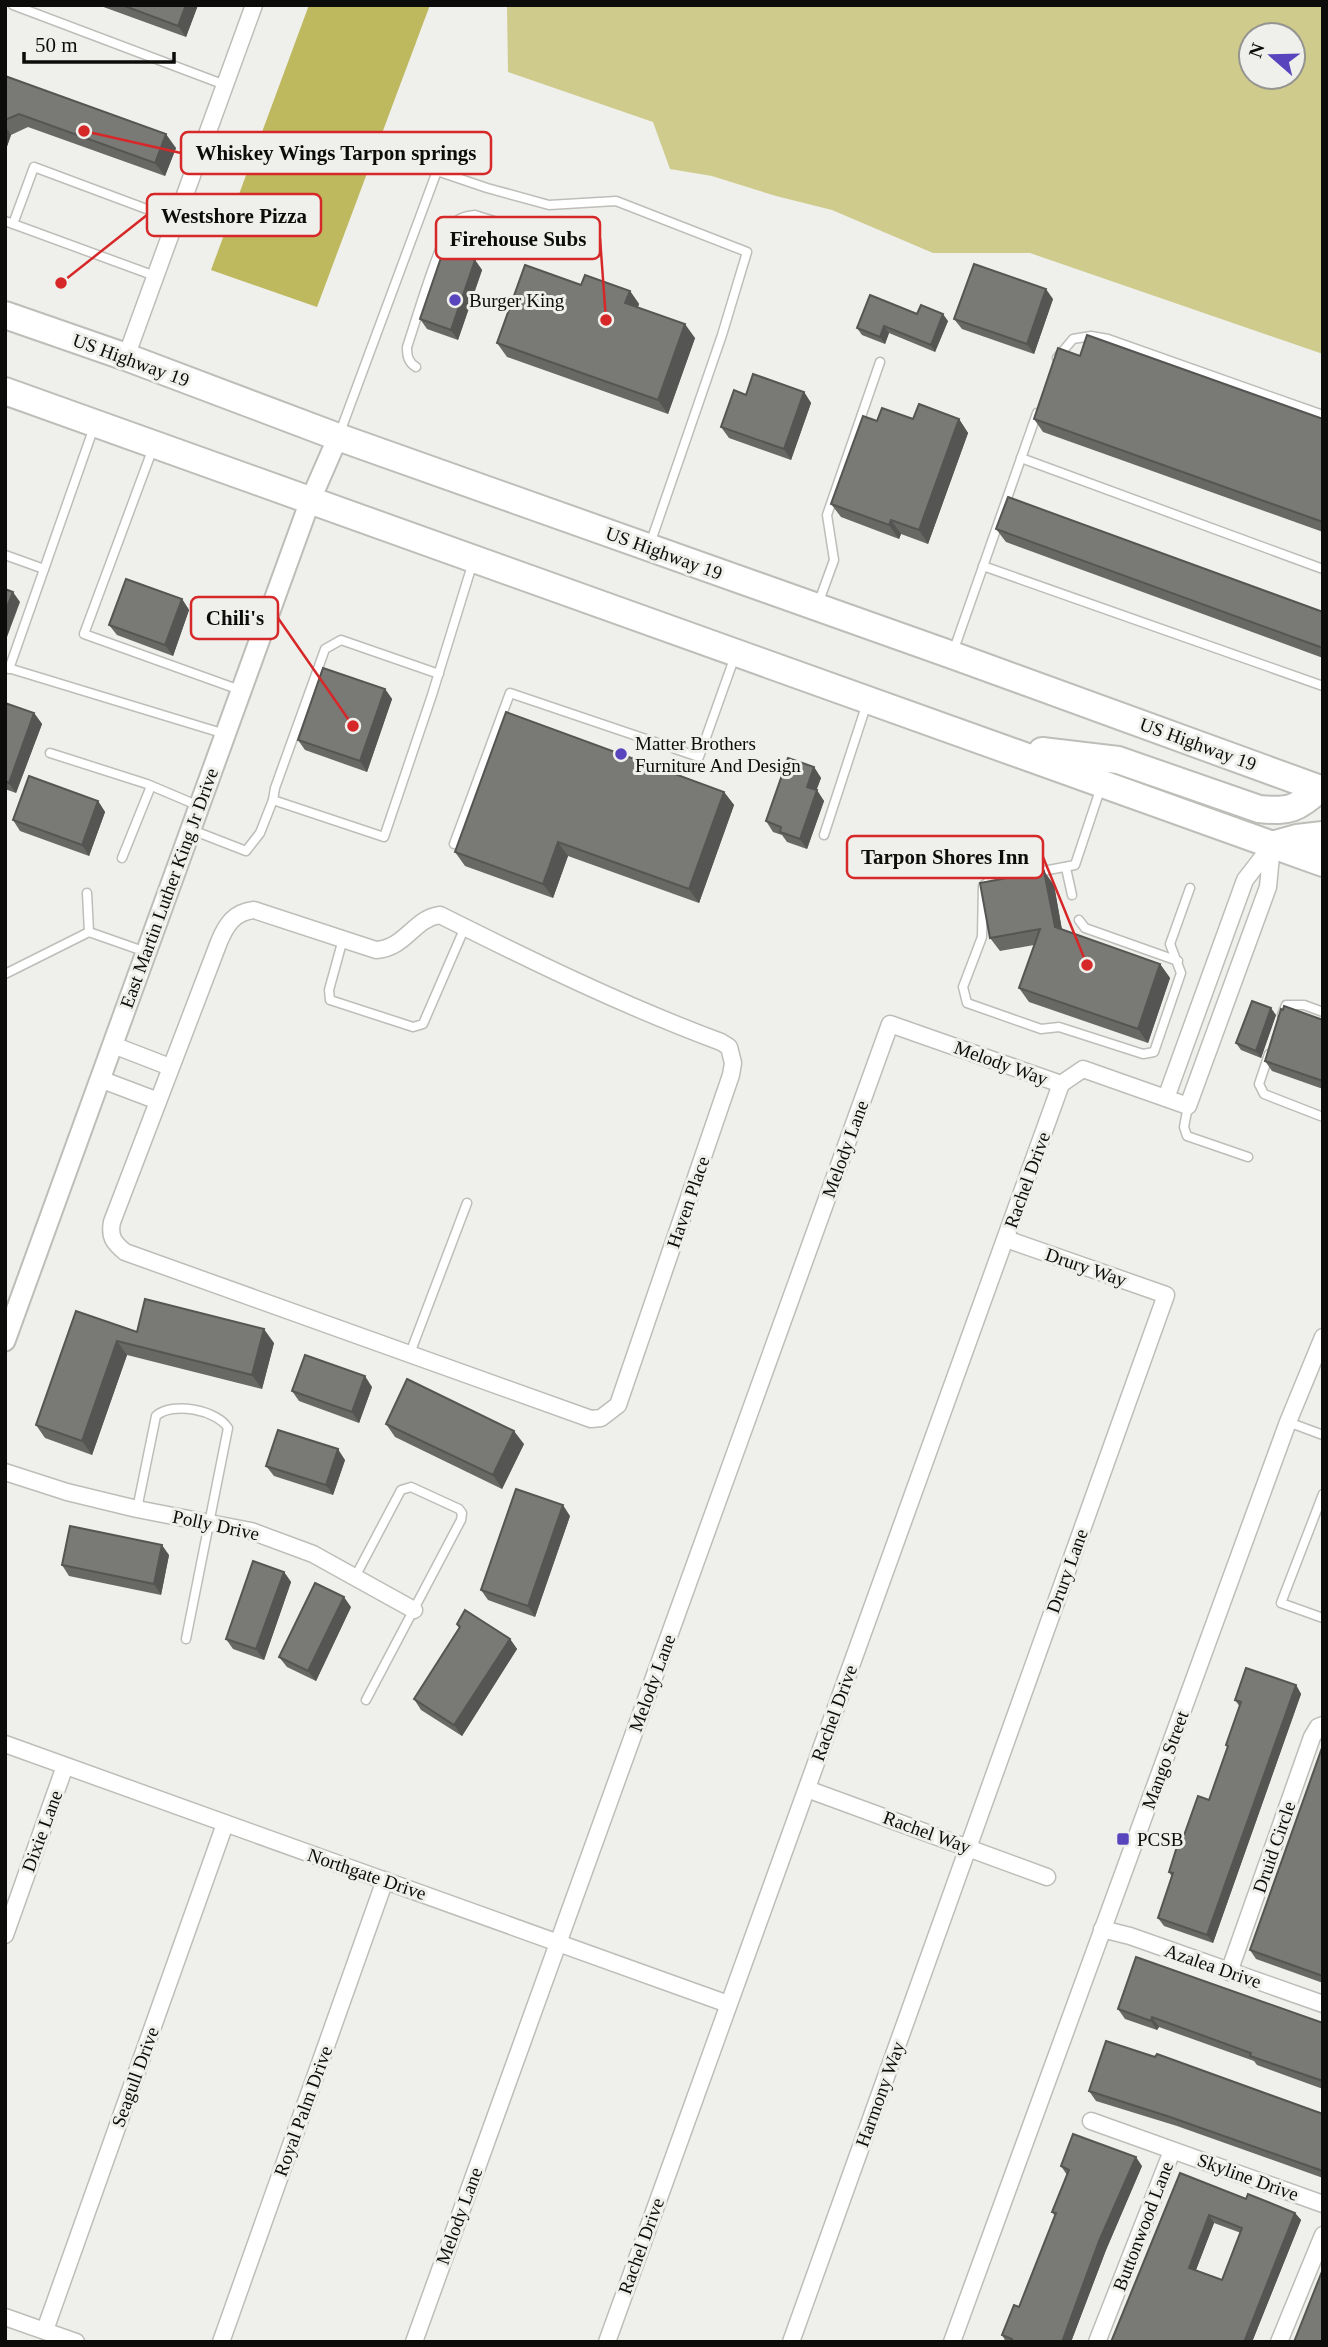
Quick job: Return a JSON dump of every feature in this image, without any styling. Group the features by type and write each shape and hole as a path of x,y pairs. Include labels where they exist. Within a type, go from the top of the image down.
{"highway":[{"name":"US Highway 19","path":"5,315 338,438 1322,786"},
{"path":"5,391 1323,863"},
{"path":"995,746 1118,760 1259,810 1283,812 1299,806 1322,786"},
{"path":"1272,845 1323,835"}],"street":[{"path":"125,358 254,5"},
{"name":"East Martin Luther King Jr Drive","path":"5,1341 310,500 338,438"},
{"path":"1166,1098 1245,880 1272,845"},
{"path":"1188,1106 1268,887 1272,845"},
{"name":"Haven Place","path":"254,910 376,950 396,945 429,917 440,915 465,927 657,1018 729,1047 733,1063 731,1076 618,1405 601,1418 591,1419 410,1356 125,1252 114,1243 110,1232 219,942 232,919 239,913 254,910"},
{"name":"Melody Way","path":"890,1024 1061,1084 1083,1069 1188,1106"},
{"name":"Melody Lane","path":"414,2342 890,1024"},
{"path":"113,1045 170,1068"},
{"path":"100,1079 158,1101"},
{"name":"Rachel Drive","path":"607,2342 1061,1084"},
{"name":"Drury Way","path":"1006,1238 1166,1295"},
{"name":"Drury Lane","path":"968,1846 1166,1295"},
{"name":"Mango Street","path":"952,2342 1288,1422 1323,1337"},
{"name":"Polly Drive","path":"5,1472 59,1490 136,1509 251,1531 298,1547 414,1610"},
{"name":"Druid Circle","path":"1229,1972 1312,1737 1318,1727 1323,1725"},
{"name":"Northgate Drive","path":"5,1744 728,2004"},
{"name":"Dixie Lane","path":"5,1935 65,1766"},
{"name":"Rachel Way","path":"807,1789 968,1846 1046,1877"},
{"name":"Seagull Drive","path":"45,2330 225,1824"},
{"name":"Harmony Way","path":"791,2342 968,1846"},
{"name":"Royal Palm Drive","path":"220,2342 386,1881"},
{"name":"Azalea Drive","path":"1102,1929 1323,2004"},
{"name":"Buttonwood Lane","path":"1091,2121 1172,2151 1097,2342"},
{"name":"Skyline Drive","path":"1172,2151 1323,2204"},
{"path":"1279,2342 1323,2235"},
{"path":"5,2316 76,2342"}],"lane":[{"path":"13,5 225,85"},
{"path":"155,276 9,223 34,167 176,220"},
{"path":"338,438 437,171 549,205 615,201 747,252 722,335 649,547"},
{"path":"416,367 410,363 407,347 454,223 464,216 475,215 538,235"},
{"path":"448,234 464,231 531,254"},
{"path":"1053,370 1058,357 1073,339 1091,336 1323,415"},
{"path":"817,607 834,560 827,516 880,362"},
{"path":"952,655 1040,408"},
{"path":"96,422 7,668 225,734"},
{"path":"154,445 84,634 241,691"},
{"path":"1021,458 1323,569"},
{"path":"5,555 44,569"},
{"path":"273,800 384,837 439,674 474,559"},
{"path":"983,566 1323,686"},
{"path":"191,830 246,851 260,833 325,649 341,640 439,674"},
{"path":"454,844 510,692 699,757 736,653"},
{"path":"824,835 868,700"},
{"path":"50,753 151,786 199,806"},
{"path":"1102,784 1075,865 989,881 983,886 982,937 962,987 967,1003 1041,1029 1059,1027 1143,1054 1154,1052 1181,973 1170,944 1191,888"},
{"path":"122,858 151,786"},
{"path":"1066,868 1072,895"},
{"path":"87,893 89,932"},
{"path":"1079,920 1085,928 1178,961"},
{"path":"344,939 329,990 330,1000 413,1027 423,1024 465,927"},
{"path":"5,974 89,932 146,952"},
{"path":"1281,1018 1286,1005 1304,1005 1323,1012"},
{"path":"1272,1045 1259,1084 1264,1094 1323,1117"},
{"path":"1188,1106 1184,1128 1187,1136 1248,1157"},
{"path":"410,1356 467,1203"},
{"path":"136,1509 156,1416 163,1409 174,1407 215,1415 223,1420 228,1428 186,1639"},
{"path":"1288,1422 1323,1435"},
{"path":"355,1577 401,1490 407,1486 459,1509 462,1513 461,1520 366,1700"},
{"path":"1323,1494 1281,1603 1323,1618"}],"shaded area":[{"path":"309,5 430,5 317,307 211,270"},
{"path":"507,5 1323,5 1323,354 1030,253 933,253 832,210 712,176 670,169 653,122 508,72"}],"building":[{"path":"122,5 186,5 178,26"},
{"path":"5,76 166,134 155,163 19,114 5,120"},
{"name":"Burger King","path":"444,249 475,260 451,330 420,319"},
{"path":"974,264 1046,289 1027,344 954,319"},
{"path":"525,265 581,285 585,275 630,291 625,303 685,324 658,400 497,343"},
{"path":"870,295 917,314 921,305 943,314 931,345 884,326 880,337 857,328"},
{"path":"1087,335 1323,419 1323,522 1034,419 1058,348 1080,356"},
{"path":"753,374 804,392 784,449 721,427 734,390 746,395"},
{"path":"919,404 959,419 919,530 891,520 889,525 831,504 863,416 877,421 882,408 913,419"},
{"path":"1008,497 1323,612 1323,648 996,529"},
{"path":"126,579 182,599 165,645 109,625"},
{"path":"5,589 13,592 5,612"},
{"path":"323,668 385,689 360,761 298,740"},
{"path":"5,703 34,713 9,783 5,781"},
{"path":"506,712 724,792 689,889 558,842 543,884 455,852"},
{"path":"788,758 814,767 807,787 817,790 800,839 780,832 781,827 766,821"},
{"path":"29,776 98,801 82,845 13,820"},
{"path":"1044,871 1055,927 1160,964 1138,1029 1019,988 1040,929 990,938 980,883"},
{"path":"1252,1001 1271,1008 1256,1051 1236,1043"},
{"path":"1284,1006 1323,1020 1323,1081 1265,1061"},
{"path":"145,1299 264,1329 252,1375 117,1341 82,1441 36,1425 76,1311 137,1332"},
{"path":"305,1355 365,1376 352,1412 292,1391"},
{"path":"407,1379 514,1431 493,1475 386,1424"},
{"path":"278,1430 338,1449 326,1485 266,1466"},
{"path":"516,1489 563,1505 528,1606 481,1590"},
{"path":"70,1526 162,1545 154,1584 62,1565"},
{"path":"253,1561 284,1572 256,1649 226,1639"},
{"path":"315,1583 344,1597 308,1671 279,1657"},
{"path":"465,1610 510,1639 454,1725 414,1699 460,1627 457,1624"},
{"path":"1246,1668 1296,1685 1207,1935 1158,1918 1173,1873 1169,1872 1179,1840 1182,1841 1198,1796 1209,1800 1241,1702 1235,1700"},
{"path":"1323,1745 1323,1976 1250,1950"},
{"path":"1136,1957 1323,2023 1323,2081 1250,2056 1251,2053 1152,2017 1151,2021 1118,2009"},
{"path":"1106,2041 1155,2057 1157,2054 1323,2114 1323,2171 1089,2091"},
{"path":"1073,2134 1136,2157 1099,2241 1062,2342 1011,2342 1012,2339 1002,2335 1014,2305 1019,2307 1056,2213 1052,2212 1069,2170 1061,2166"},
{"path":"1180,2173 1246,2199 1248,2194 1295,2213 1244,2342 1111,2342","holes":["1209,2215 1242,2228 1222,2280 1189,2268"]},
{"path":"1323,2269 1323,2342 1294,2342"}],"place":[{"name":"Whiskey Wings Tarpon springs","path":"84,131"},
{"name":"Westshore Pizza","path":"61,283"},
{"name":"Burger King","path":"455,300"},
{"name":"Firehouse Subs","path":"606,320"},
{"name":"Chili's","path":"353,726"},
{"name":"Matter Brothers Furniture And Design","path":"621,754"},
{"name":"Tarpon Shores Inn","path":"1087,965"},
{"name":"PCSB","path":"1123,1839"}]}
